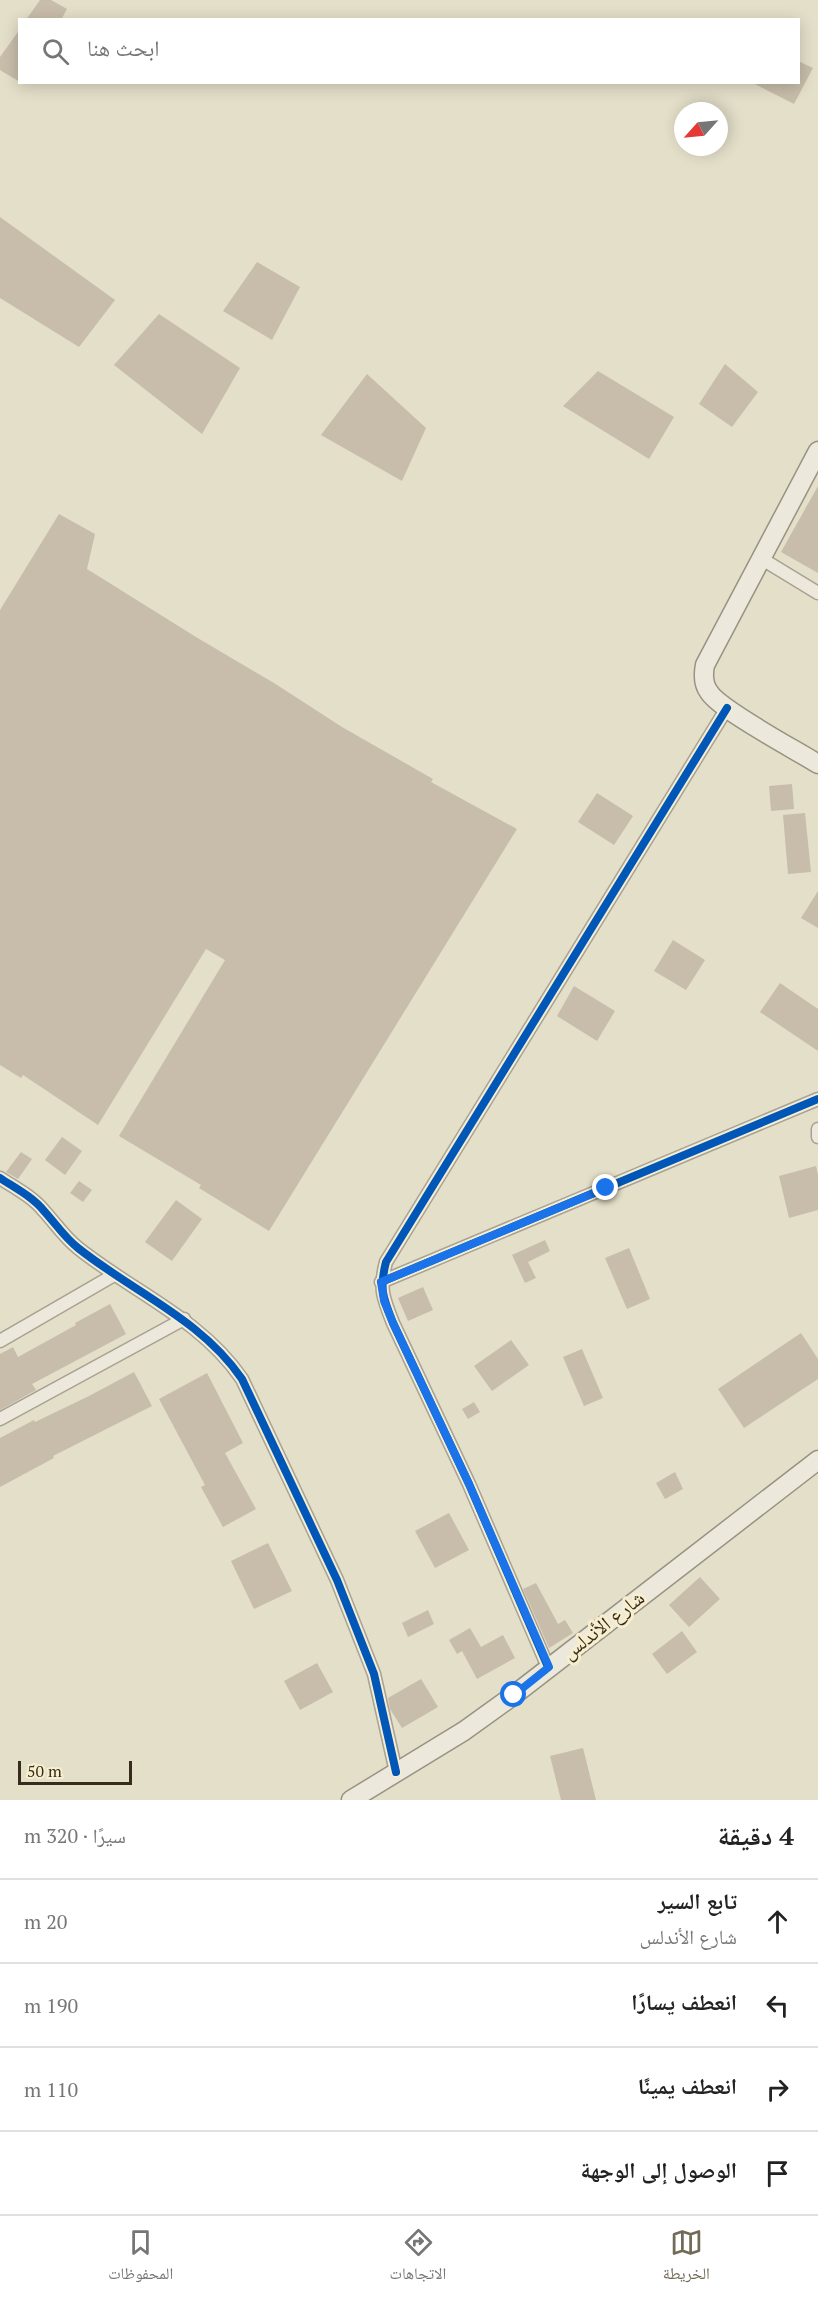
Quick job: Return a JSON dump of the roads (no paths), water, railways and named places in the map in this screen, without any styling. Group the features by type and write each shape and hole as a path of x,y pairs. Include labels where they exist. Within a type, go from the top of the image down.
{"main road":[{"path":"818,451 705,666 705,685 710,695 727,708 818,764"},
{"name":"شارع الأندلس","path":"351,1800 464,1731 818,1460"}],"street":[{"path":"762,559 818,593"},
{"path":"549,1667 469,1484 393,1323 384,1301 381,1282 386,1262 727,708"},
{"path":"381,1282 818,1099"},
{"path":"818,1129 818,1137"},
{"path":"0,1178 44,1210 62,1235 114,1275 184,1319 212,1342 230,1361 242,1379 337,1580 374,1674 396,1772"},
{"path":"0,1341 114,1275"},
{"path":"0,1419 184,1319"}]}
